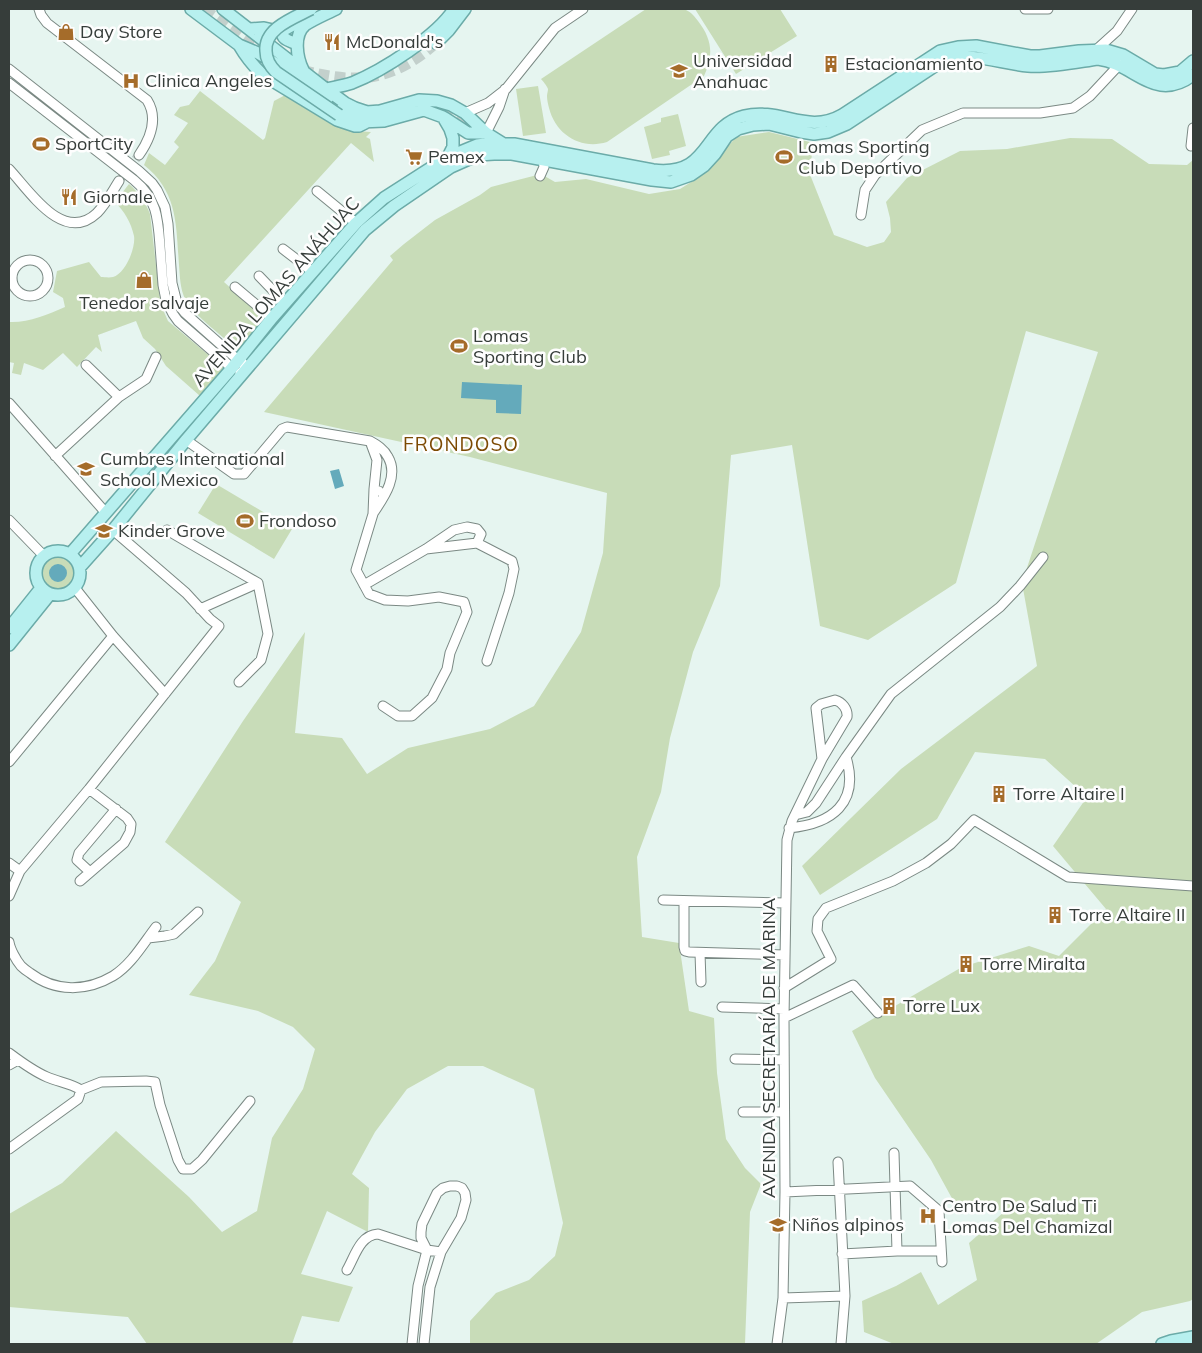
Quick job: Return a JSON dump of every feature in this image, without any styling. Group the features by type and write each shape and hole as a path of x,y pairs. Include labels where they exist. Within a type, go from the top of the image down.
{"main road":[{"path":"192,9 239,45 258,53 291,73 350,114 367,122"},
{"path":"223,9 326,89 355,108 367,112 380,111 415,101 425,100 444,103 459,108 486,133 502,143"},
{"path":"311,9 272,32 267,41 266,56 276,72 339,115 352,120 367,122 390,120 424,110 443,117 468,133 486,133"},
{"path":"250,29 264,28 282,32 321,9"},
{"path":"306,73 300,62 297,50 300,32 303,26 336,9"},
{"path":"326,89 350,83 392,62 435,30 454,9"},
{"path":"436,43 465,9"},
{"path":"282,32 282,36 285,39 297,44"},
{"name":"AVENIDA LOMAS ANÁHUAC","path":"70,554 356,223 384,198 448,157 477,145 502,143 653,170 674,170 687,166 697,158 720,129 734,119 752,114 761,114 808,123 832,120 940,50 976,46 1030,56 1097,55"},
{"name":"AVENIDA LOMAS ANÁHUAC","path":"80,567 365,230 394,206 451,167 478,155 502,153 671,182 684,179 698,171 709,161 727,136 738,129 761,124 808,133 835,130 944,60 959,57 976,57 1029,66 1040,66 1097,55 1106,50 1151,83 1164,86 1177,84 1193,75"},
{"name":"AVENIDA LOMAS ANÁHUAC","path":"1121,60 1155,74 1164,75 1180,72 1193,62"},
{"path":"443,117 453,138 453,147 448,157"},
{"path":"597,175 644,184 671,182"},
{"path":"57,550 70,554 77,560 80,567 81,576 75,588 68,593 58,595 46,591 38,582 36,570 38,562 43,555 57,550"},
{"path":"9,628 46,591"},
{"path":"9,644 46,591"},
{"path":"1162,1344 1193,1338"},
{"path":"1191,1344 1193,1338"}],"street":[{"path":"39,9 41,16 47,23 147,100 151,108 151,135 139,155"},
{"path":"465,113 488,102 506,89 555,28 583,9"},
{"path":"1026,9 1048,9"},
{"path":"1097,55 1117,32 1132,9"},
{"path":"861,215 865,190 875,176 922,130 963,113 1040,113 1073,108 1090,96 1121,60"},
{"path":"9,69 140,171 152,183 161,198 167,215 172,284 177,303 235,364"},
{"path":"9,82 134,180 144,190 152,202 157,217 163,285 172,314 178,321 235,364"},
{"path":"486,133 506,89"},
{"path":"1191,146 1193,128"},
{"path":"540,176 544,167 543,159"},
{"path":"9,169 40,204 58,219 67,222 77,222 96,214 119,181"},
{"path":"317,191 356,223"},
{"path":"283,248 313,272"},
{"path":"30,260 39,262 46,269 48,278 46,288 39,295 30,297 20,294 13,288 11,268 20,262 30,260"},
{"path":"259,276 285,303"},
{"path":"236,287 272,318"},
{"path":"55,456 119,397 146,378 156,357"},
{"path":"233,385 233,380 243,371 244,366 242,362 235,364"},
{"path":"86,365 119,397"},
{"path":"9,403 106,514"},
{"path":"186,440 234,474 239,475 244,474 282,429 287,427 370,441 381,448 389,457 392,473 387,494 373,514"},
{"path":"370,441 377,460 373,514 356,570 369,594 385,600 408,601 439,597 464,602 467,612 450,653 447,668 432,698 412,716 398,716 383,706"},
{"path":"377,460 389,457"},
{"path":"374,489 387,494"},
{"path":"9,520 43,555"},
{"path":"364,585 454,530 467,527 477,529 481,534 477,543"},
{"path":"9,896 20,871 89,789 219,626 186,593 113,530"},
{"path":"167,530 258,583 268,634 261,660 239,682"},
{"path":"426,548 477,543 512,560 514,569 509,593 487,662"},
{"path":"795,815 807,812 816,803 891,694 1000,607 1043,557"},
{"path":"200,609 258,583"},
{"path":"75,588 113,636 165,694"},
{"path":"9,762 113,636"},
{"name":"AVENIDA SECRETARÍA DE MARINA","path":"777,1344 782,1298 784,1192 786,840 789,828 822,759 847,717 846,710 841,703 835,700 821,704 816,708 822,759"},
{"path":"789,828 811,825 834,814 843,804 849,791 851,777 846,757"},
{"path":"80,880 124,843 130,832 131,824 127,818 89,789"},
{"path":"90,872 77,860 79,852 116,809"},
{"path":"784,988 830,959 818,931 818,919 826,908 893,881 926,862 951,844 974,820 1068,877 1193,886"},
{"path":"9,863 20,871"},
{"path":"663,900 785,904"},
{"path":"684,901 684,947 686,951 784,955"},
{"path":"148,938 174,934 198,912"},
{"path":"9,942 21,966 40,981 58,987 78,988 96,984 114,976 126,966 156,927"},
{"path":"700,953 701,982"},
{"path":"722,1007 784,1014 853,985 878,1013"},
{"path":"9,1053 28,1067 48,1078 81,1090 102,1082 155,1082 160,1105 178,1160 183,1169 192,1169 202,1160 250,1101"},
{"path":"735,1059 784,1060"},
{"path":"9,1065 18,1060"},
{"path":"9,1149 78,1099 81,1090"},
{"path":"743,1112 784,1112"},
{"path":"894,1153 897,1251"},
{"path":"838,1162 845,1296 841,1344"},
{"path":"412,1344 418,1286 426,1250 421,1238 422,1224 437,1194 443,1188 458,1186 465,1193 466,1200 461,1218 441,1252 430,1287 424,1344"},
{"path":"784,1192 910,1186 939,1211 942,1262"},
{"path":"348,1270 362,1242 372,1234 378,1234 426,1250 441,1252"},
{"path":"842,1254 941,1250"},
{"path":"782,1298 845,1296"}],"green space":[{"path":"646,9 683,9 694,16 703,28 710,47 709,61 704,76 607,142 588,144 571,138 557,126 552,118 547,100 548,89 541,79"},
{"path":"695,9 780,9 797,36 736,74"},
{"path":"538,86 546,133 523,136 516,89"},
{"path":"200,91 263,140 274,101 289,93 356,131 371,132 366,137 370,139 374,162 351,143 224,282 266,320 240,351 202,319 185,299 180,282 176,223 173,210 163,186 144,165 149,153 165,165 179,147 174,142 188,123 174,115 180,107 189,105"},
{"path":"678,114 686,146 669,151 670,155 652,159 644,127 661,122 661,118"},
{"path":"769,132 814,143 809,172 834,235 867,247 884,242 891,232 886,202 907,178 960,151 1007,149 1070,138 1112,139 1149,164 1187,165 1193,160 1193,1299 1142,1312 1096,1344 894,1344 864,1332 862,1301 896,1286 921,1272 938,1305 977,1280 969,1243 1005,1211 954,1202 931,1160 875,1078 852,1031 962,967 1029,946 1059,956 1106,909 1053,846 1087,797 1045,759 975,752 937,819 820,895 802,866 901,769 1037,666 1022,583 1098,352 1026,331 956,583 868,640 820,626 792,445 731,455 720,586 693,652 670,738 661,792 637,857 642,937 679,943 689,1011 714,1018 717,1073 726,1139 745,1168 761,1184 750,1212 745,1344 470,1344 470,1321 496,1293 529,1280 555,1256 563,1223 534,1089 483,1066 448,1066 407,1089 375,1132 352,1174 369,1188 368,1232 327,1211 301,1274 353,1287 339,1322 302,1316 292,1344 147,1344 128,1317 9,1307 9,1214 62,1183 116,1131 189,1197 222,1232 257,1211 272,1138 303,1089 315,1049 293,1027 258,1011 189,995 215,961 241,902 165,842 243,721 305,632 295,733 342,738 367,774 408,748 490,729 534,706 581,632 603,553 607,493 470,457 264,412 393,260 390,256 435,220 491,187 541,174 555,182 586,179 649,194 680,189 704,174 736,137"},
{"path":"129,184 146,205 150,214 160,299 168,321 224,368 200,396 166,366 155,349 143,338 136,321 98,335 102,352 96,347 77,367 63,353 43,370 24,363 21,375 12,373 14,363 9,362 9,322 30,320 65,307 63,298 53,292 57,271 89,262 101,277 113,277 122,271 129,260 134,236 127,217 115,202"},
{"name":"Frondoso","path":"216,484 292,529 274,559 198,513"},
{"path":"58,556 65,557 70,561 74,566 74,580 70,585 65,589 58,590 51,589 46,585 42,580 41,573 42,566 46,561 51,557"}],"water":[{"path":"462,382 522,385 521,414 496,413 496,400 461,398"},
{"name":"Frondoso","path":"339,469 344,486 335,489 330,471"},
{"path":"58,564 64,567 67,573 64,579 58,582 52,579 49,573 52,567"}],"tunnel":[{"path":"204,9 261,51"},
{"path":"302,70 340,77 374,76 405,65 436,43"},
{"path":"426,109 435,108 450,112 480,137"},
{"path":"119,181 139,155"}],"place":[{"name":"Day Store","path":"66,32"},
{"name":"McDonald's","path":"332,42"},
{"name":"Estacionamiento","path":"831,64"},
{"name":"Universidad Anahuac","path":"679,71"},
{"name":"Clinica Angeles","path":"131,81"},
{"name":"SportCity","path":"41,144"},
{"name":"Pemex","path":"414,157"},
{"name":"Lomas Sporting Club Deportivo","path":"784,157"},
{"name":"Giornale","path":"69,197"},
{"name":"Tenedor salvaje","path":"144,280"},
{"name":"Lomas Sporting Club","path":"459,346"},
{"name":"Cumbres International School Mexico","path":"86,469"},
{"name":"Frondoso","path":"245,521"},
{"name":"Kinder Grove","path":"104,531"},
{"name":"Torre Altaire I","path":"999,794"},
{"name":"Torre Altaire II","path":"1055,915"},
{"name":"Torre Miralta","path":"966,964"},
{"name":"Torre Lux","path":"889,1006"},
{"name":"Centro De Salud Ti Lomas Del Chamizal","path":"928,1216"},
{"name":"Niños alpinos","path":"778,1225"}],"district":[{"name":"FRONDOSO","path":"461,444"}]}
